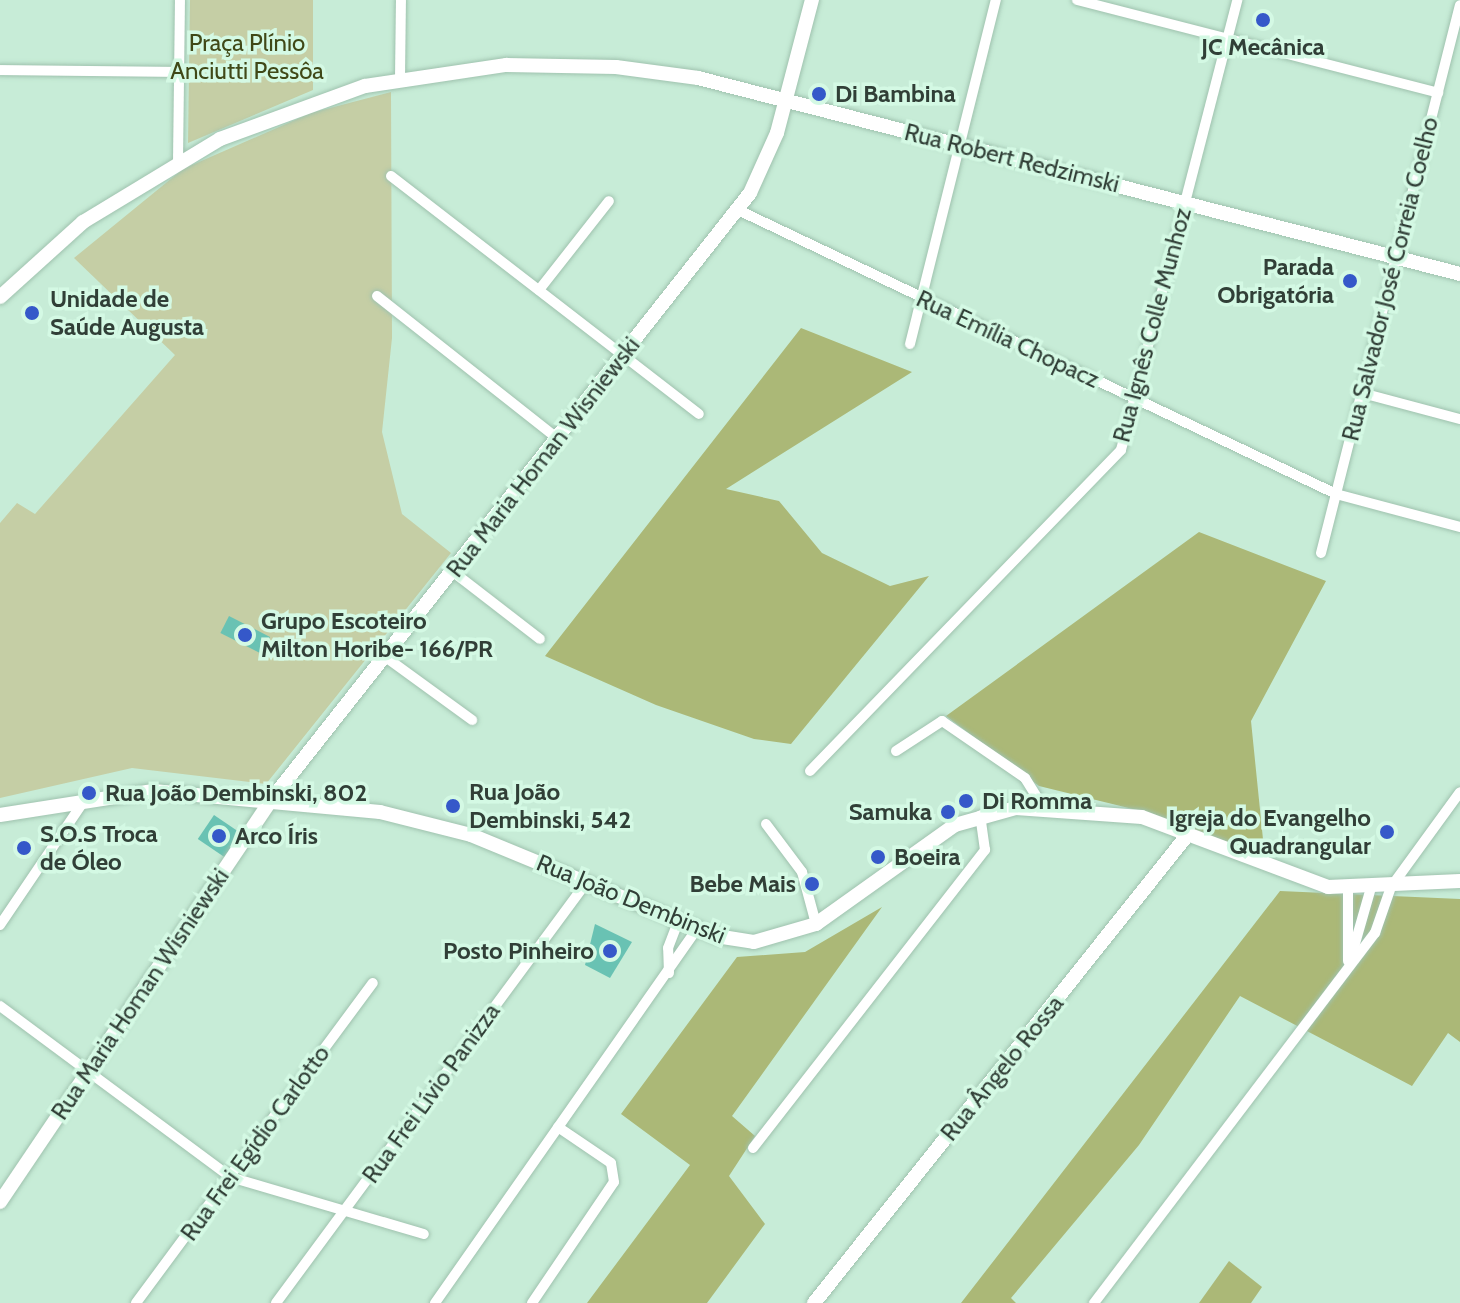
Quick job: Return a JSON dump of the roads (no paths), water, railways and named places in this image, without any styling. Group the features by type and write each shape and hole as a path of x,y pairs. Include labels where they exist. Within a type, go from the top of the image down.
{"street":[{"path":"178,161 180,0"},
{"path":"400,78 401,0"},
{"name":"Rua Maria Homan Wisniewski","path":"0,1202 271,800 738,210 761,175 786,100 812,0"},
{"path":"910,344 996,0"},
{"path":"1077,0 1438,93"},
{"path":"1125,12 1128,0"},
{"name":"Rua Ignês Colle Munhoz","path":"810,771 1110,463 1135,399 1237,0"},
{"name":"Rua Salvador José Correia Coelho","path":"1321,553 1460,5"},
{"name":"Rua Robert Redzimski","path":"0,297 83,222 178,161 293,108 400,78 579,64 673,73 1460,274"},
{"path":"0,70 179,72"},
{"path":"391,176 699,414"},
{"path":"539,290 609,201"},
{"name":"Rua Emília Chopacz","path":"738,210 1336,494 1460,527"},
{"path":"377,296 557,438"},
{"path":"1362,393 1460,419"},
{"path":"452,571 540,639"},
{"path":"384,656 472,720"},
{"path":"896,751 942,721 1025,778 1043,807"},
{"name":"Rua João Dembinski","path":"0,815 153,791 271,800 415,819 586,883 697,929 754,942 816,924 943,833 980,815 1043,807 1142,817 1189,833 1293,879 1348,888 1460,881"},
{"path":"1094,1303 1375,933 1391,887 1460,792"},
{"path":"0,925 84,801"},
{"path":"753,1148 985,850 980,815"},
{"path":"766,824 802,872 816,924"},
{"name":"Rua Ângelo Rossa","path":"814,1303 1189,833"},
{"name":"Rua Frei Lívio Panizza","path":"276,1303 586,883"},
{"path":"1348,888 1348,966"},
{"path":"1348,966 1371,888"},
{"path":"669,973 668,948 678,922"},
{"path":"435,1303 697,929"},
{"name":"Rua Frei Egídio Carlotto","path":"136,1303 373,983"},
{"path":"0,1006 230,1177 424,1234"},
{"path":"532,1303 615,1176 611,1163 558,1127"}],"place":[{"name":"JC Mecânica","path":"1263,20"},
{"name":"Di Bambina","path":"819,94"},
{"name":"Parada Obrigatória","path":"1350,281"},
{"name":"Unidade de Saúde Augusta","path":"32,313"},
{"name":"Grupo Escoteiro Milton Horibe- 166/PR","path":"245,635"},
{"name":"Rua João Dembinski, 802","path":"89,793"},
{"name":"Di Romma","path":"966,801"},
{"name":"Rua João Dembinski, 542","path":"453,806"},
{"name":"Samuka","path":"948,812"},
{"name":"Igreja do Evangelho Quadrangular","path":"1387,832"},
{"name":"Arco Íris","path":"219,836"},
{"name":"S.O.S Troca de Óleo","path":"24,848"},
{"name":"Boeira","path":"878,857"},
{"name":"Bebe Mais","path":"812,884"},
{"name":"Posto Pinheiro","path":"610,951"}],"park label":[{"name":"Praça Plínio Anciutti Pessôa","path":"247,57"}]}
